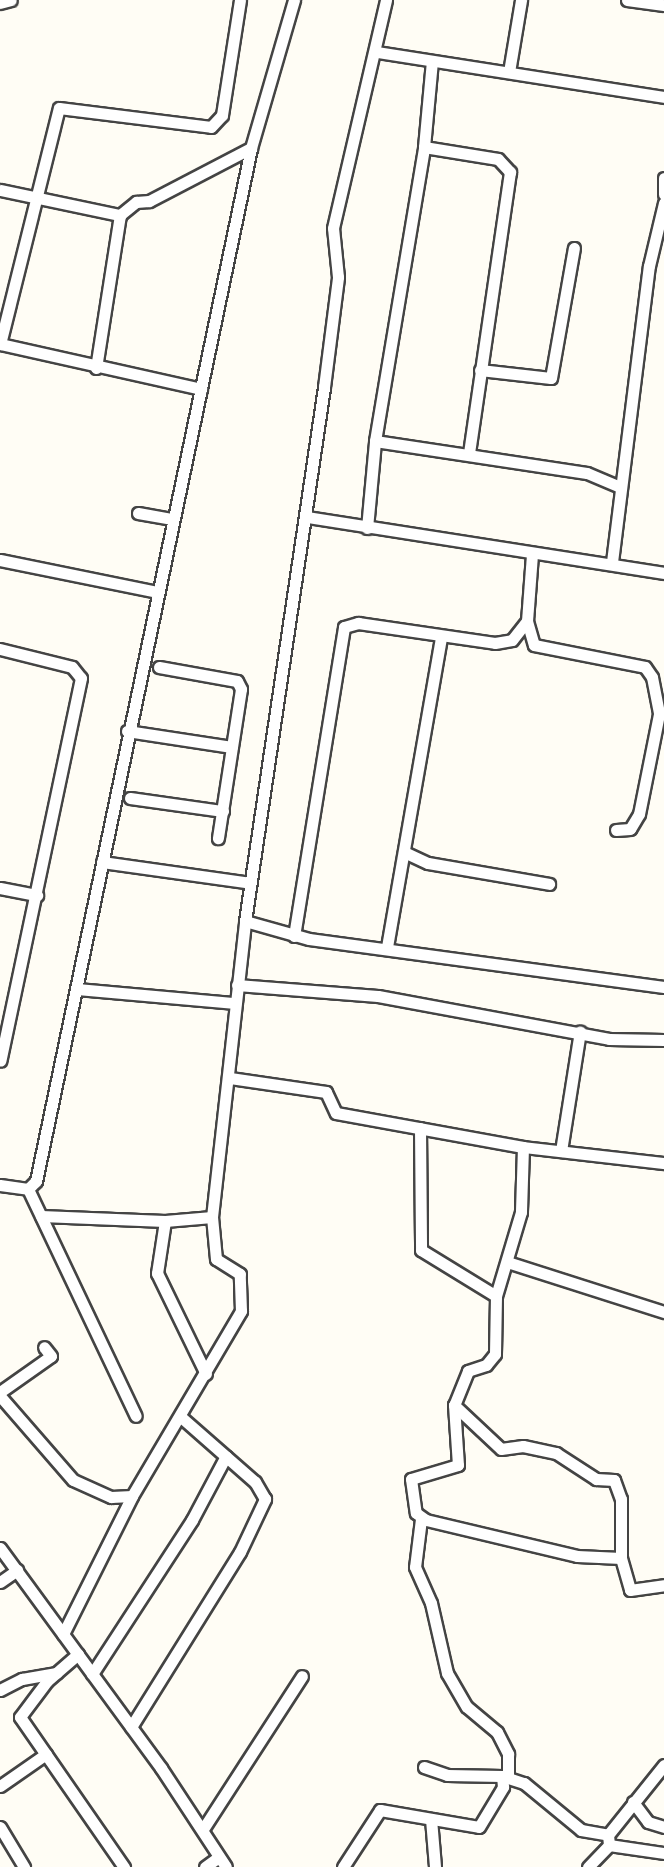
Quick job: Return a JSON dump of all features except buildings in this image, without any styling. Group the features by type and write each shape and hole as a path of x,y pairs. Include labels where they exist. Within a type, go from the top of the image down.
{"street":[{"path":"0,3 11,0"},
{"path":"201,389 96,368 0,344 40,199 59,108 202,130 217,123 240,0"},
{"path":"28,1189 36,1181 127,731 251,148 294,0"},
{"path":"63,1634 132,1496 241,1311 240,1274 216,1259 212,1217 230,1078 235,1003 307,517 310,459 338,277 333,228 377,52 386,0"},
{"path":"509,72 521,0"},
{"path":"627,0 664,5"},
{"path":"377,52 664,97"},
{"path":"367,528 375,441 424,147 432,61"},
{"path":"424,147 498,159 510,172 469,453"},
{"path":"96,368 120,215 136,202 149,201 251,148"},
{"path":"664,178 664,194"},
{"path":"0,190 120,215"},
{"path":"612,562 618,486 649,266 664,203"},
{"path":"480,370 551,378 574,248"},
{"path":"375,441 587,473 618,486"},
{"path":"138,513 172,519"},
{"path":"307,517 532,555 612,562 664,573"},
{"path":"294,936 344,627 358,623 441,638 503,642 521,634 527,621 532,555"},
{"path":"0,560 157,592"},
{"path":"527,621 534,645 645,667 658,676 659,714 639,814 630,829 616,830"},
{"path":"387,947 441,638"},
{"path":"0,651 64,664 81,678 0,1061"},
{"path":"159,667 237,681 232,747 218,838"},
{"path":"127,731 232,747"},
{"path":"130,798 223,811"},
{"path":"404,852 428,863 549,884"},
{"path":"102,862 251,883"},
{"path":"0,888 37,895"},
{"path":"245,921 294,936 664,987"},
{"path":"237,985 378,996 580,1031 609,1039 664,1040"},
{"path":"77,989 235,1003"},
{"path":"561,1151 580,1031"},
{"path":"230,1078 326,1092 336,1113 523,1147 664,1163"},
{"path":"420,1128 416,1194 421,1250 496,1296"},
{"path":"343,1867 380,1810 479,1827 503,1787 508,1754 497,1732 467,1707 447,1673 431,1603 415,1567 421,1519 411,1479 458,1465 454,1405 468,1371 486,1365 495,1354 496,1296 520,1218 523,1147"},
{"path":"0,1185 28,1189"},
{"path":"28,1189 136,1416"},
{"path":"41,1216 165,1221 212,1217"},
{"path":"165,1221 157,1273 206,1374"},
{"path":"507,1262 644,1309 664,1312"},
{"path":"44,1347 51,1356 0,1394 73,1480 111,1497 132,1496"},
{"path":"454,1405 501,1449 523,1446 556,1453 596,1479 614,1480 621,1499 621,1558 630,1590 664,1585"},
{"path":"131,1727 258,1520 265,1499 255,1482 181,1417"},
{"path":"92,1674 192,1520 226,1456"},
{"path":"421,1519 577,1556 621,1558"},
{"path":"0,1548 203,1829 223,1862 205,1867"},
{"path":"0,1582 17,1570"},
{"path":"78,1654 56,1673 20,1717 124,1867"},
{"path":"0,1690 22,1679 56,1673"},
{"path":"203,1829 302,1676"},
{"path":"0,1786 46,1754"},
{"path":"588,1867 633,1802 664,1765"},
{"path":"424,1767 447,1775 505,1777 524,1783 581,1830 608,1840 664,1853"},
{"path":"633,1802 648,1822 664,1827"},
{"path":"431,1819 435,1867"},
{"path":"0,1827 24,1867"}]}
